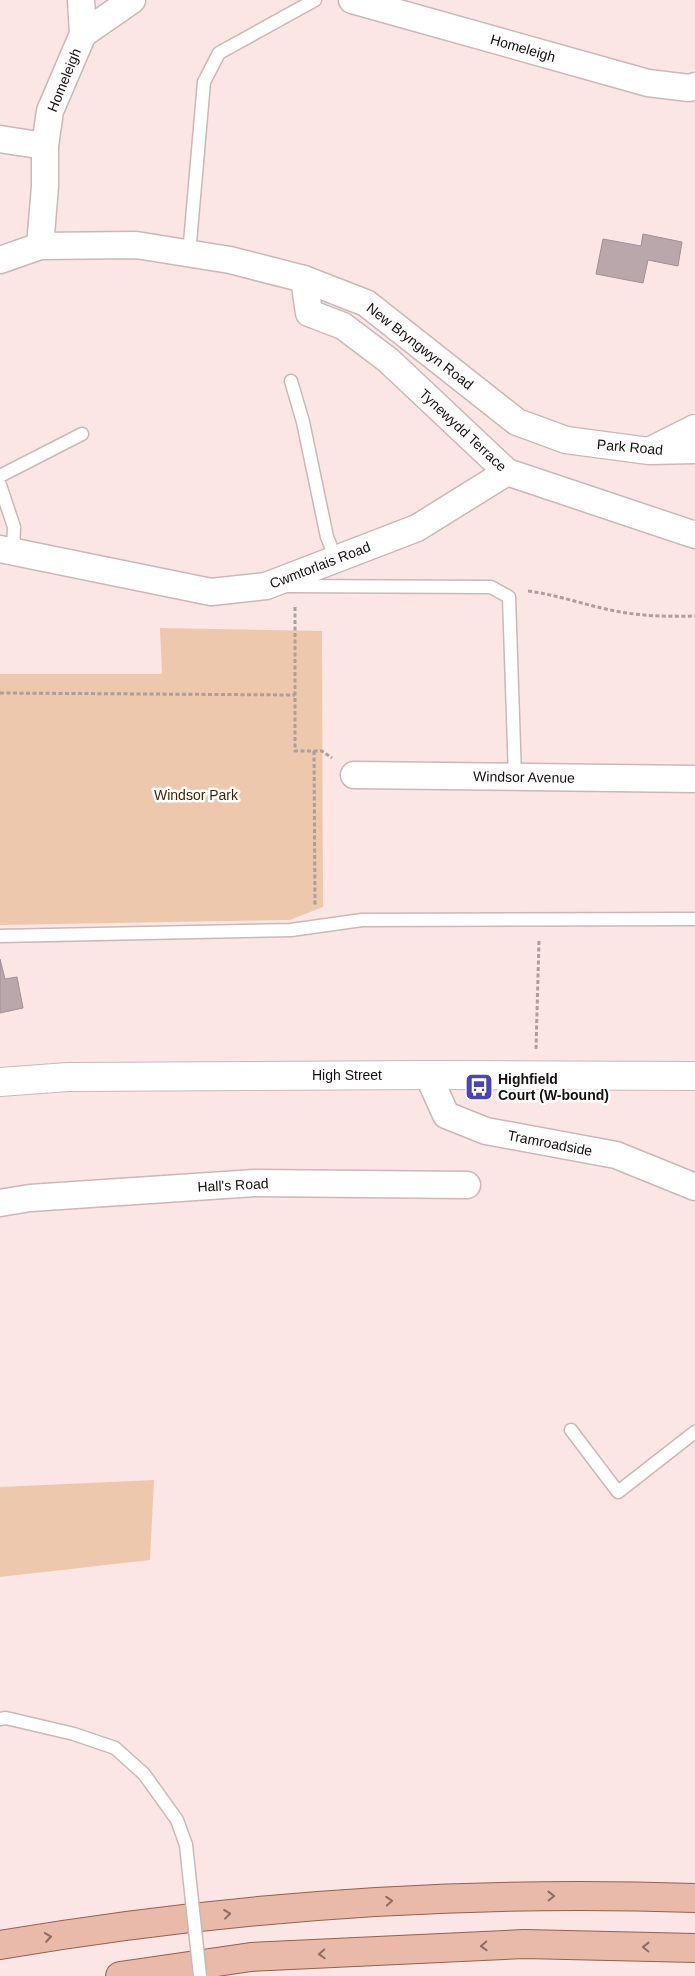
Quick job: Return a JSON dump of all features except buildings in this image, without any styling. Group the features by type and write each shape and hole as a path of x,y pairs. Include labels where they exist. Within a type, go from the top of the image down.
{"main road":[{"path":"0,1944 146,1922 271,1909 412,1899 599,1894 695,1898"},
{"path":"120,1976 261,1957 524,1944 695,1948"}],"street":[{"path":"81,0 83,34"},
{"name":"Homeleigh","path":"40,246 45,186 45,146 50,111 83,34 132,0"},
{"name":"Homeleigh","path":"352,0 648,83 689,88 695,86"},
{"path":"0,139 45,146"},
{"name":"New Bryngwyn Road","path":"0,260 40,246 136,245 230,260 304,280 366,302 517,422 566,440"},
{"name":"Tynewydd Terrace","path":"304,280 309,313 343,326 388,360 507,472 695,535"},
{"path":"649,451 695,428"},
{"name":"Park Road","path":"566,440 649,451 695,450"},
{"name":"Cwmtorlais Road","path":"6,550 210,592 266,586 417,528 507,472"},
{"name":"Windsor Avenue","path":"354,775 695,779"},
{"name":"High Street","path":"0,1082 68,1077 428,1074 695,1076"},
{"name":"Tramroadside","path":"428,1074 446,1115 486,1131 616,1155 695,1186"},
{"name":"Hall's Road","path":"0,1203 30,1198 254,1183 467,1185"}],"lane":[{"path":"189,254 204,82 219,53 315,0"},
{"path":"291,381 303,422 327,537 336,559"},
{"path":"0,476 82,434"},
{"path":"0,485 14,527 6,550"},
{"path":"266,586 491,587 510,597 515,777"},
{"path":"0,936 291,930 362,920 695,918"},
{"path":"571,1430 618,1492 695,1432"},
{"path":"0,1719 6,1718 74,1734 115,1748 144,1774 178,1820 186,1845 200,1976"}],"path":[{"path":"295,586 295,751 322,751 354,775"},
{"path":"491,587 549,594 615,611 667,617 695,616"},
{"path":"0,693 295,695"},
{"path":"314,751 315,926"},
{"path":"535,1075 540,919"}],"green space":[{"name":"Windsor Park","path":"160,628 322,631 323,907 290,920 0,925 0,674 162,674"},
{"path":"154,1480 150,1560 0,1577 0,1487"}],"place":[{"name":"Highfield Court (W-bound)","path":"479,1087"}]}
